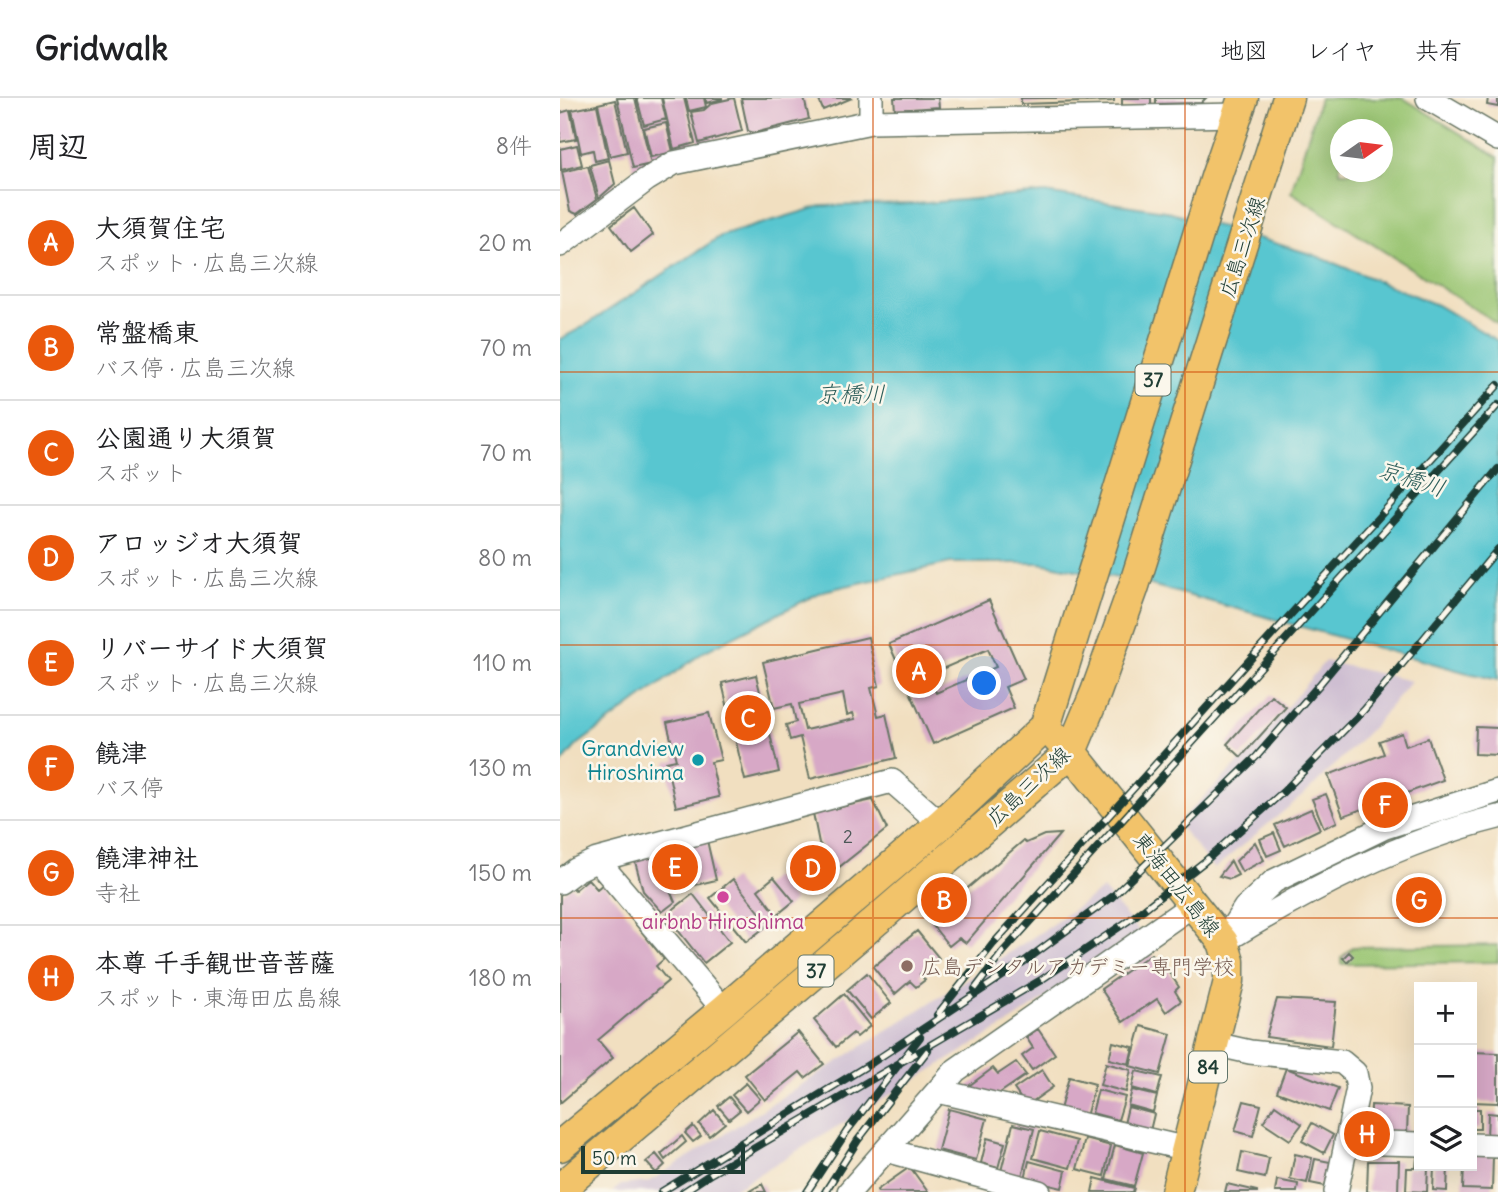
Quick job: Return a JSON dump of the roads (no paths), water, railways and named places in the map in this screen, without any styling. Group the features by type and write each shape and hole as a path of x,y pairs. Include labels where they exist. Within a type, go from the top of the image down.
{"main road":[{"name":"広島三次線","path":"560,1189 1071,752 1133,589 1288,98"},
{"name":"広島三次線","path":"560,1146 941,824 1045,727 1217,174 1241,107"},
{"name":"東海田広島線","path":"1045,727 1071,752 1223,942 1229,981 1176,1192"}],"street":[{"path":"871,98 871,122"},
{"path":"1428,98 1498,139"},
{"path":"561,239 674,163 871,122 1241,107"},
{"path":"560,882 576,870 597,860 892,781 941,824"},
{"path":"1223,942 1245,908 1274,881 1385,828 1498,791"},
{"path":"1223,942 1285,904 1393,851 1451,830 1498,817"},
{"path":"597,860 724,1010"},
{"path":"849,1192 956,1070 1194,904"},
{"path":"1214,1044 1250,1052 1342,1062 1355,1073 1358,1088 1336,1192"},
{"path":"938,1091 1187,1149"},
{"path":"1346,1142 1414,1144"},
{"path":"1477,1145 1498,1146"},
{"path":"886,1150 1039,1192"}],"water":[{"name":"京橋川","path":"1045,193 1171,212 1314,255 1437,305 1498,341 1498,680 1144,583 1040,563 950,563 823,591 705,651 577,745 560,765 560,339 583,327 721,236 821,206 915,204"}],"railway":[{"path":"937,1015 993,944 1498,385"},
{"path":"975,989 1003,952 1498,405"},
{"path":"661,1192 873,1062 1025,961 1112,897 1257,756 1498,469"},
{"path":"683,1192 1041,980 1131,919 1204,862 1283,792 1364,710 1498,549"},
{"path":"807,1192 847,1131 920,1037"},
{"path":"825,1192 858,1140 928,1050"}],"place":[{"name":"大須賀住宅","path":"919,671"},
{"name":"公園通り大須賀","path":"748,718"},
{"name":"Grandview Hiroshima","path":"698,760"},
{"name":"饒津","path":"1385,805"},
{"name":"リバーサイド大須賀","path":"675,867"},
{"name":"アロッジオ大須賀","path":"813,868"},
{"name":"airbnb Hiroshima","path":"723,897"},
{"name":"常盤橋東","path":"944,900"},
{"name":"饒津神社","path":"1419,900"},
{"name":"広島デンタルアカデミー専門学校","path":"907,966"},
{"name":"本尊 千手観世音菩薩","path":"1367,1134"}]}
